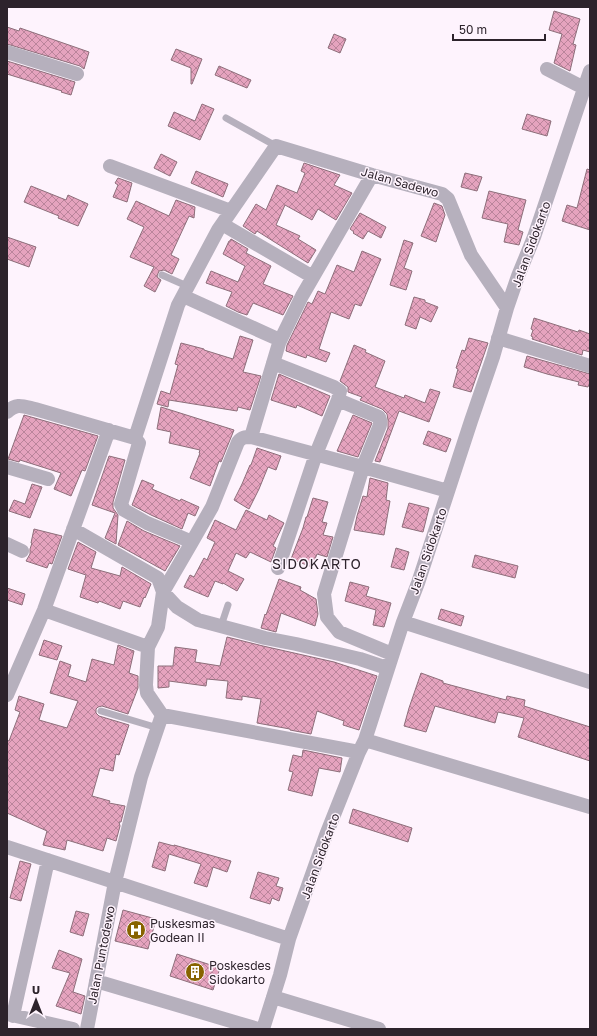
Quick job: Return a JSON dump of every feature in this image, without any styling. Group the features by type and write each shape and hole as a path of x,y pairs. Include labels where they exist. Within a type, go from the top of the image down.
{"street":[{"path":"7,52 77,74"},
{"path":"546,70 584,88"},
{"name":"Jalan Sidokarto","path":"263,1029 274,997 289,939 326,835 362,746 493,357 507,308 534,237 590,71"},
{"path":"135,438 178,305 222,224 276,146"},
{"name":"Jalan Sadewo","path":"276,146 442,194 448,199 471,255 507,308"},
{"path":"110,166 231,211"},
{"path":"252,437 280,341 302,296 372,175"},
{"path":"222,224 313,277"},
{"path":"185,291 280,341"},
{"path":"498,338 590,366"},
{"path":"273,363 334,386 340,391 338,400 316,454 278,568"},
{"path":"338,400 379,417 380,425 363,467 324,594 327,617 339,632 392,654"},
{"path":"7,412 13,407 20,406 35,409 135,438 139,443 121,504 124,510 147,523 192,542"},
{"path":"7,696 44,610 109,430"},
{"path":"448,492 252,437 245,436 241,438 238,442 212,507 163,592 158,627 148,647 147,692 162,715 362,746 590,807"},
{"path":"7,467 48,479"},
{"path":"73,529 158,578 163,592 177,607 198,620 388,668"},
{"path":"7,544 22,551"},
{"path":"44,610 148,647"},
{"path":"403,622 590,682"},
{"name":"Jalan Puntodewo","path":"87,1029 115,882 141,777 162,715"},
{"path":"7,847 289,939"},
{"path":"48,860 38,908 10,1015 73,1029"},
{"path":"96,981 258,1029"},
{"path":"274,997 379,1029"}],"lane":[{"path":"226,118 276,146"},
{"path":"162,276 185,291"},
{"path":"221,626 228,605"},
{"path":"101,711 158,728"}],"building":[{"path":"554,11 580,19 573,44 576,45 570,71 554,63 562,34 549,30"},
{"path":"7,27 19,31 20,28 89,52 84,69 80,66 7,44"},
{"path":"334,34 346,39 340,53 328,48"},
{"path":"176,49 202,59 192,84 191,68 171,60"},
{"path":"7,61 75,82 71,95 7,74"},
{"path":"219,66 251,80 247,88 215,75"},
{"path":"202,104 214,109 200,140 168,126 174,112 195,121"},
{"path":"527,114 551,121 547,136 522,129"},
{"path":"161,154 177,162 170,176 154,168"},
{"path":"304,163 340,175 334,185 352,193 336,220 318,209 312,220 285,205 276,225 300,236 298,239 316,250 308,263 257,231 255,234 243,226 256,204 266,210 277,185 297,193 305,173 301,171"},
{"path":"587,169 590,170 590,230 562,221 567,205 577,208"},
{"path":"196,171 228,184 223,197 191,183"},
{"path":"465,173 482,177 477,191 461,187"},
{"path":"118,178 132,183 127,202 113,197 118,185 115,183"},
{"path":"31,186 66,200 68,195 88,204 78,226 58,218 59,216 24,202"},
{"path":"489,191 526,200 518,230 523,232 519,245 504,242 508,224 482,218"},
{"path":"176,200 195,207 194,218 189,216 171,255 179,259 172,274 164,270 159,271 157,276 161,280 155,292 144,286 154,267 130,257 144,227 127,219 136,201 169,216"},
{"path":"434,203 442,206 445,215 436,242 421,236"},
{"path":"360,213 386,227 381,238 368,231 363,239 353,233 354,232 350,229"},
{"path":"7,237 36,247 29,267 7,259"},
{"path":"231,239 248,249 246,253 271,266 263,284 293,296 283,315 253,303 247,315 238,312 226,306 232,292 206,283 211,271 238,282 245,266 223,254"},
{"path":"404,240 413,243 404,268 412,271 406,290 390,285"},
{"path":"362,251 381,259 361,306 355,304 349,319 331,312 319,349 330,353 326,362 307,355 306,358 286,351 287,345 308,302 312,304 318,291 325,294 337,265 354,272"},
{"path":"414,297 425,300 425,302 438,307 431,322 420,317 416,329 405,325"},
{"path":"534,318 578,332 579,330 590,334 590,352 583,350 582,355 532,339 533,337 531,336 533,330 531,329"},
{"path":"240,336 253,340 243,372 261,376 250,410 238,407 237,411 169,400 168,407 157,404 161,391 170,394 178,365 175,364 181,343 233,359"},
{"path":"469,338 488,343 471,392 453,387 458,369 456,368 462,350 465,351"},
{"path":"354,345 385,361 375,387 404,398 405,395 425,403 430,389 440,392 429,422 399,411 380,462 375,461 388,428 387,414 382,409 360,400 362,397 348,392 348,387 340,381"},
{"path":"527,356 590,374 590,382 588,387 578,385 579,382 524,367"},
{"path":"279,374 330,396 322,416 297,405 296,408 271,400"},
{"path":"161,407 234,430 221,462 219,461 210,486 190,478 200,450 169,443 171,432 157,429"},
{"path":"24,415 98,436 85,471 82,470 71,496 54,489 61,473 20,460 19,462 8,459"},
{"path":"353,415 372,423 358,457 337,451"},
{"path":"428,431 451,439 446,452 423,444"},
{"path":"257,448 281,456 276,470 268,467 249,509 234,500 251,465"},
{"path":"109,456 125,460 113,502 113,508 118,515 116,544 105,538 115,513 92,505"},
{"path":"370,478 388,483 386,500 390,501 384,535 354,530 363,496 367,497"},
{"path":"142,480 154,485 152,489 199,507 195,516 188,513 182,529 132,505"},
{"path":"32,484 42,487 30,518 9,511 14,500 25,504"},
{"path":"313,498 328,502 322,522 327,523 323,535 333,537 327,557 317,554 312,567 291,559"},
{"path":"409,503 429,508 423,532 402,527"},
{"path":"246,510 267,520 269,515 284,523 273,546 276,548 271,562 250,552 246,558 236,553 228,571 244,579 237,591 223,583 215,581 208,597 184,587 190,575 194,577 204,558 207,560 215,542 207,538 215,520 236,530"},
{"path":"127,521 144,531 180,546 165,571 118,545"},
{"path":"34,529 62,536 52,564 49,563 47,568 26,561 30,554"},
{"path":"78,542 96,552 91,568 120,576 122,567 151,584 140,607 123,601 120,609 99,601 98,603 80,597 86,575 68,569"},
{"path":"396,548 409,552 404,570 391,567"},
{"path":"475,555 518,566 515,578 472,567"},
{"path":"279,579 301,587 300,590 316,599 318,614 315,626 281,613 276,632 261,628"},
{"path":"350,582 369,587 366,596 391,603 384,627 373,625 376,610 345,601"},
{"path":"7,588 25,594 22,605 7,600"},
{"path":"441,609 464,616 461,626 438,619"},
{"path":"227,637 334,662 377,676 359,730 343,725 344,721 317,711 311,734 257,723 261,699 242,696 242,700 226,698 228,681 207,679 206,686 169,681 169,687 158,688 158,666 173,666 175,647 197,650 195,662 220,666"},
{"path":"44,640 62,646 57,660 39,655"},
{"path":"118,645 134,651 129,673 138,676 138,688 128,714 102,706 96,709 96,713 99,716 129,725 119,755 116,754 113,771 100,768 92,796 110,801 109,803 125,806 121,822 119,822 120,826 116,841 107,838 103,851 67,840 65,850 43,845 47,831 7,813 7,740 9,741 20,712 15,710 19,696 44,704 39,720 67,728 78,701 50,693 60,661 71,665 68,676 86,682 92,659 114,665"},
{"path":"421,673 443,681 443,683 506,700 507,696 525,700 524,706 590,727 590,761 518,737 524,718 498,712 495,723 435,706 426,732 404,726"},
{"path":"303,750 342,758 340,772 319,768 312,796 288,790 293,772 289,771 293,755 302,757"},
{"path":"353,809 412,828 408,842 349,823"},
{"path":"159,842 231,861 227,872 213,867 207,887 194,883 201,864 169,854 165,871 152,867"},
{"path":"20,861 31,864 21,901 10,898"},
{"path":"258,872 279,878 276,886 283,888 279,901 272,898 270,904 250,898"},
{"name":"Puskesmas Godean II","path":"123,910 156,919 148,949 115,941"},
{"path":"76,911 89,914 83,936 70,932"},
{"path":"59,950 82,959 73,992 85,996 81,1014 56,1006 70,973 52,968"},
{"name":"Poskesdes Sidokarto","path":"177,954 220,968 213,990 170,976"}],"place":[{"name":"Puskesmas Godean II","path":"136,930"},
{"name":"Poskesdes Sidokarto","path":"195,972"}],"district":[{"name":"SIDOKARTO","path":"317,563"}]}
